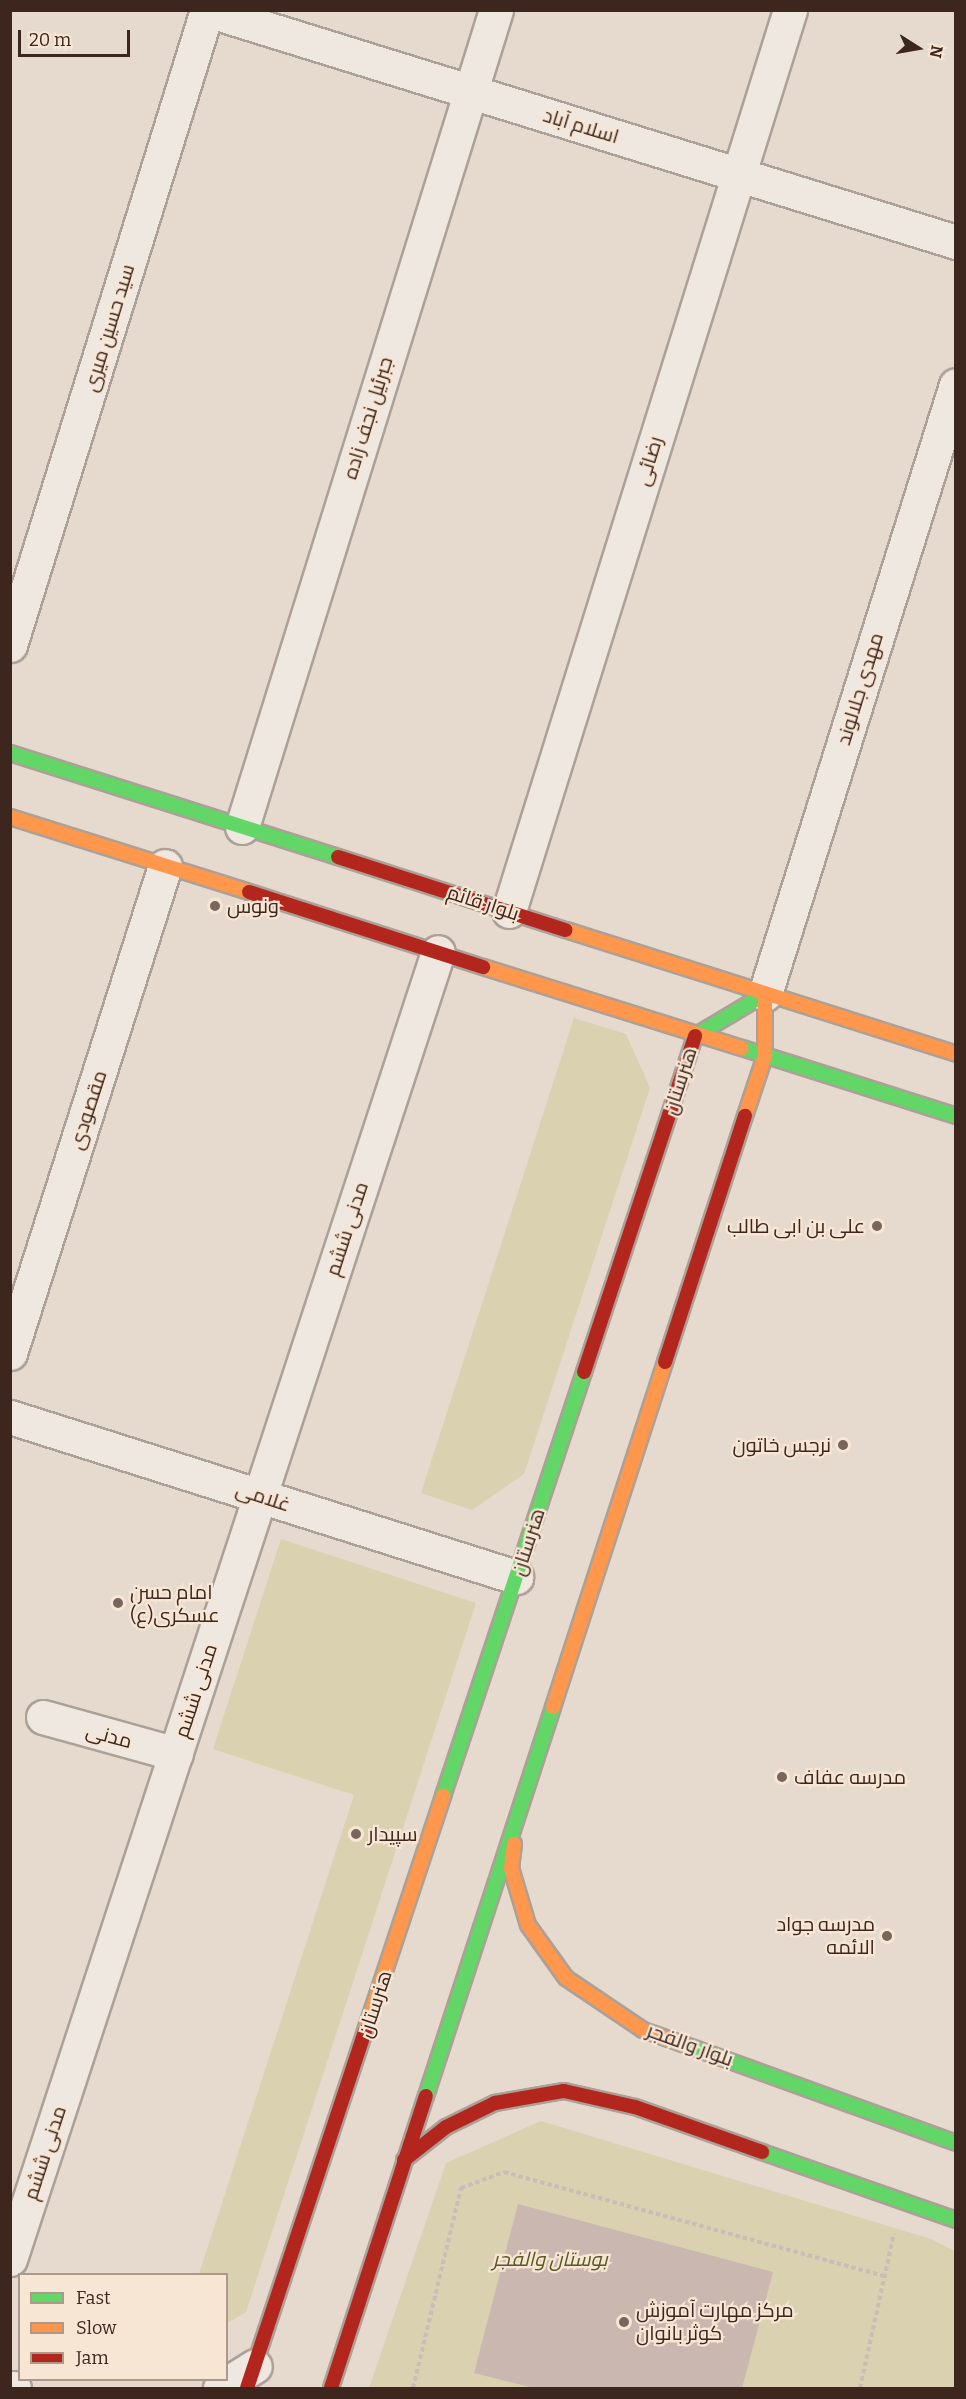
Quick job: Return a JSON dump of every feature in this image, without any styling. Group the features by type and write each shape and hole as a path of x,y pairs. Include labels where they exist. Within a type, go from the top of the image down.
{"main road":[{"name":"بلوار قائم","path":"10,753 956,1054"},
{"path":"10,818 956,1116"},
{"name":"هنرستان","path":"251,2377 696,1034 765,994"},
{"path":"331,2388 765,1056 765,994"},
{"name":"بلوار والفجر","path":"516,1815 511,1868 528,1925 566,1978 644,2030 876,2112 956,2143"},
{"path":"404,2160 446,2127 495,2103 564,2091 635,2107 901,2203 956,2220"}],"street":[{"name":"اسلام آباد","path":"207,10 956,242"},
{"name":"سید حسین میری","path":"10,645 207,10"},
{"name":"جبرئیل نجف زاده","path":"242,827 496,10"},
{"name":"رضائی","path":"509,911 790,10"},
{"name":"مهدی جلالوند","path":"765,994 956,385"},
{"name":"مقصودی","path":"10,1353 165,866"},
{"name":"مدنی ششم","path":"10,2259 438,952"},
{"name":"غلامی","path":"10,1417 516,1577"},
{"name":"مدنی","path":"43,1717 176,1754"},
{"path":"220,2388 251,2377"}],"path":[{"path":"413,2388 461,2188 504,2172 885,2276"},
{"path":"860,2388 901,2203"}],"green space":[{"path":"574,1018 626,1034 650,1088 524,1474 472,1510 421,1493"},
{"path":"281,1539 476,1603 246,2312 228,2322 228,2273 199,2273 354,1795 213,1749"},
{"name":"بوستان والفجر","path":"541,2121 931,2239 955,2251 955,2388 369,2388 446,2163"}],"building":[{"name":"مرکز مهارت آموزش کوثر بانوان","path":"518,2204 773,2272 742,2388 534,2388 474,2373"}],"traffic: fast":[{"path":"10,753 338,857"},
{"path":"695,1036 765,994"},
{"path":"742,1048 956,1116"},
{"path":"443,1796 584,1372"},
{"path":"426,2096 553,1707"},
{"path":"683,2044 956,2143"},
{"path":"762,2152 956,2220"}],"traffic: slow":[{"path":"10,817 249,892"},
{"path":"566,930 956,1054"},
{"path":"483,967 742,1048"},
{"path":"745,1116 765,1056 765,994"},
{"path":"553,1707 665,1362"},
{"path":"365,2031 443,1796"},
{"path":"514,1844 511,1868 528,1925 566,1978 643,2030 683,2044"}],"traffic: jam":[{"path":"338,857 566,930"},
{"path":"249,892 483,967"},
{"path":"584,1372 695,1036"},
{"path":"665,1362 745,1116"},
{"path":"247,2388 365,2031"},
{"path":"404,2160 446,2127 495,2103 564,2091 635,2107 762,2152"},
{"path":"331,2388 426,2096"}],"place":[{"name":"ونوس","path":"215,906"},
{"name":"علی بن ابی طالب","path":"877,1226"},
{"name":"نرجس خاتون","path":"843,1445"},
{"name":"امام حسن عسکری(ع)","path":"118,1603"},
{"name":"مدرسه عفاف","path":"782,1777"},
{"name":"سپیدار","path":"356,1834"},
{"name":"مدرسه جواد الائمه","path":"887,1936"},
{"name":"مرکز مهارت آموزش کوثر بانوان","path":"624,2322"}]}
